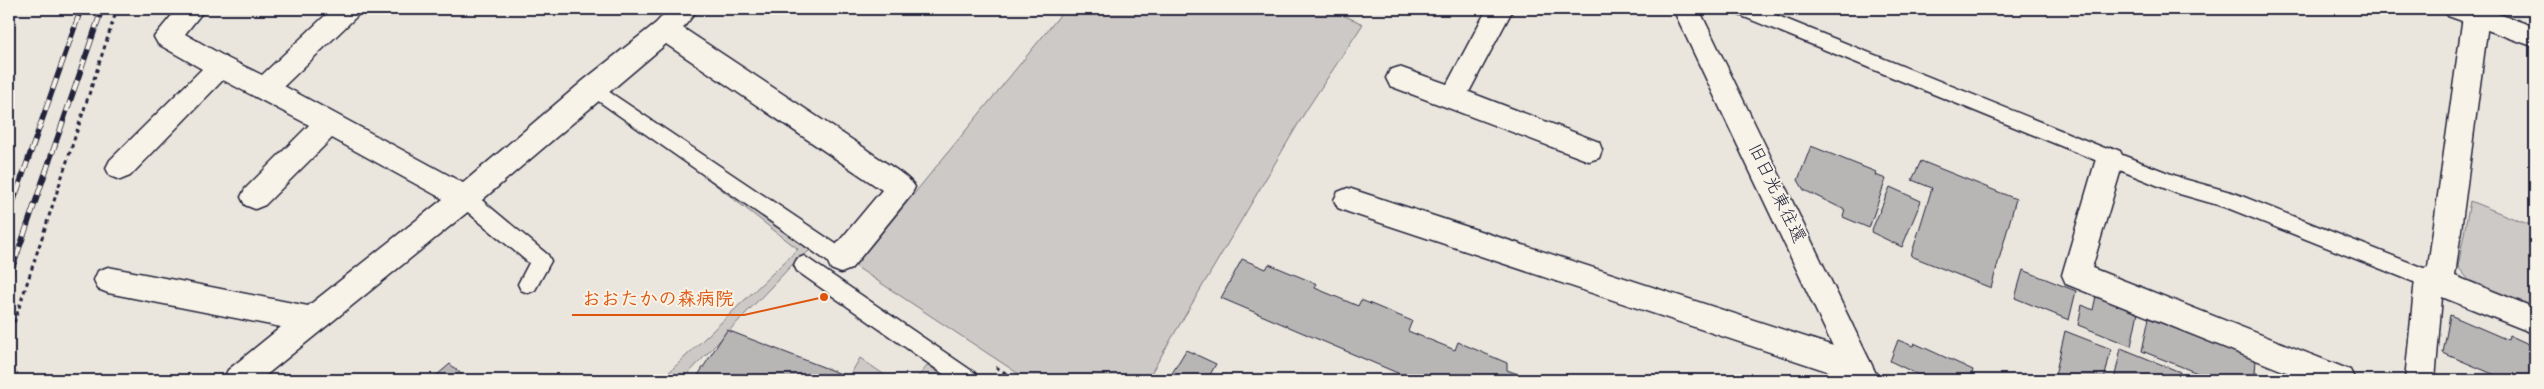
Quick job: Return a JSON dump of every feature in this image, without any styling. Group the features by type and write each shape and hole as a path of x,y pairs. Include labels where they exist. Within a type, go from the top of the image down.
{"street":[{"path":"192,9 167,37 194,50 220,67 265,88 465,198"},
{"path":"265,88 348,9"},
{"path":"238,380 310,320 465,198 593,88 666,30 685,9"},
{"path":"1454,96 1500,9"},
{"name":"旧日光東往還","path":"1686,9 1861,374"},
{"path":"2420,380 2434,281 2466,12 2535,37"},
{"path":"666,30 853,155 870,169 901,187 841,260"},
{"path":"120,168 220,67"},
{"path":"1399,78 1454,96 1589,150"},
{"path":"255,197 329,123"},
{"path":"2110,159 2076,275 2340,380"},
{"path":"1348,200 1861,374"},
{"path":"108,280 310,320"},
{"path":"2434,281 2535,320"}],"lane":[{"path":"1743,9 2110,159 2183,187 2227,200 2434,281"},
{"path":"593,88 841,260"},
{"path":"465,198 541,261 528,284"},
{"path":"804,265 968,380"}],"path":[{"path":"9,338 117,9"}],"shaded area":[{"path":"1065,9 1329,9 1363,24 1307,109 1147,380 1028,380 855,266"},
{"path":"659,141 814,247 792,265 682,380 661,380 798,249"},
{"path":"2470,201 2535,227 2535,310 2474,286 2458,267"},
{"path":"860,358 892,380 857,380 849,377"},
{"path":"928,365 949,380 915,380"}],"building":[{"path":"1811,146 1876,172 1875,175 1886,179 1869,228 1843,217 1845,210 1804,190 1798,180"},
{"path":"1921,161 2016,199 1991,288 1911,256 1932,188 1912,180"},
{"path":"1890,187 1921,201 1902,247 1871,232"},
{"path":"1242,259 1266,269 1269,264 1317,284 1315,288 1358,306 1361,300 1412,321 1408,331 1455,350 1458,342 1507,363 1507,370 1531,379 1533,375 1546,380 1414,380 1221,298"},
{"path":"2023,270 2076,291 2069,320 2015,298"},
{"path":"2096,296 2138,312 2131,346 2078,325 2082,305 2093,310"},
{"path":"2450,315 2508,340 2509,335 2535,347 2535,380 2507,380 2443,353"},
{"path":"2149,318 2256,360 2255,373 2260,374 2259,380 2215,380 2142,351"},
{"path":"727,330 849,377 857,380 695,380"},
{"path":"2065,331 2111,349 2104,380 2054,380"},
{"path":"1898,340 1913,346 1914,343 1973,370 1970,380 1929,380 1890,361"},
{"path":"2121,348 2180,372 2178,380 2114,380"},
{"path":"1186,350 1216,364 1207,380 1168,380"},
{"path":"450,364 468,380 431,380"},
{"path":"2282,371 2304,380 2280,380"}],"railway":[{"path":"9,214 81,9"},
{"path":"9,278 102,9"}],"place":[{"name":"おおたかの森病院","path":"824,297"}]}
